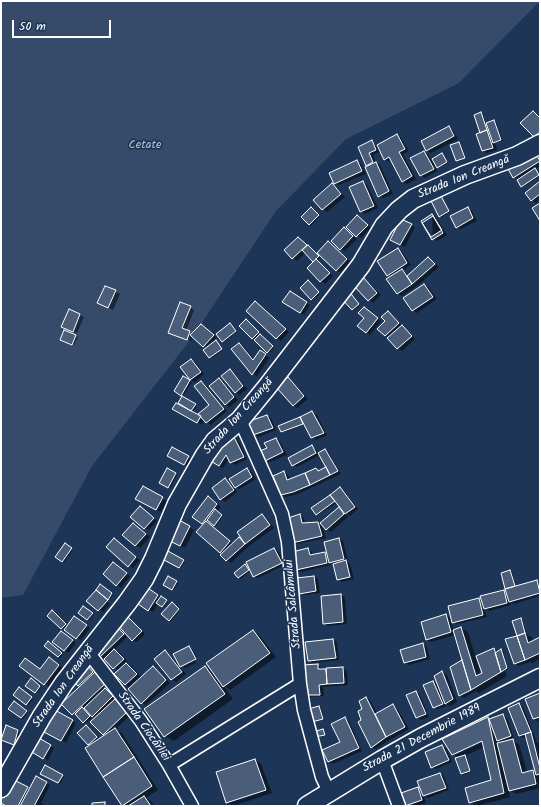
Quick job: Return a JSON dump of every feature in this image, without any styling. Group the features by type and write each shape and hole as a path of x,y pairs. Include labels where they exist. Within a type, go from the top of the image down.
{"street":[{"name":"Strada Ion Creangă","path":"1,788 42,716 88,652 144,579 177,504 205,455 215,441 240,420 267,387 361,265 384,226 399,210 413,199 465,175 517,156 540,144"},
{"name":"Strada Salcâmului","path":"240,420 282,514 288,542 300,684 304,710 322,777 330,792"},
{"name":"Strada Ciocârliei","path":"88,652 140,721 169,765 192,806"},
{"name":"Strada 21 Decembrie 1989","path":"307,806 382,760 540,678"},
{"path":"169,765 300,684"},
{"path":"382,760 399,806"}],"green space":[{"name":"Cetate","path":"1,1 540,1 459,83 346,139 276,211 191,339 92,466 23,595 1,598"}],"building":[{"path":"533,111 540,118 540,132 534,137 520,123"},
{"path":"481,112 487,130 480,133 474,115"},
{"path":"494,120 501,140 493,143 486,123"},
{"path":"449,126 454,136 426,151 421,141"},
{"path":"487,130 493,148 482,151 476,134"},
{"path":"397,134 405,149 399,152 412,176 402,182 389,157 384,160 377,145"},
{"path":"372,140 376,150 369,153 373,162 366,166 358,147"},
{"path":"459,142 465,158 456,161 450,145"},
{"path":"424,151 434,169 420,176 410,158"},
{"path":"535,152 540,161 513,178 508,169"},
{"path":"442,153 447,162 437,168 432,159"},
{"path":"357,160 362,171 334,184 329,173"},
{"path":"376,162 389,191 378,197 365,167"},
{"path":"535,168 539,175 521,187 517,180"},
{"path":"363,181 374,206 360,212 349,187"},
{"path":"540,181 540,194 531,201 525,193"},
{"path":"332,183 341,194 322,210 313,200"},
{"path":"441,196 449,211 439,217 431,201"},
{"path":"540,203 540,221 532,208"},
{"path":"311,207 319,215 309,225 301,217"},
{"path":"468,207 473,218 456,228 450,216"},
{"path":"432,214 442,230 431,237 421,221"},
{"path":"357,215 368,225 356,237 346,227"},
{"path":"433,216 443,233 432,240 422,223"},
{"path":"401,219 412,224 400,245 390,240"},
{"path":"344,227 353,236 340,250 331,241"},
{"path":"298,237 307,245 292,259 284,250"},
{"path":"328,241 347,259 336,271 317,253"},
{"path":"308,245 319,256 313,262 302,250"},
{"path":"398,248 407,263 387,276 377,261"},
{"path":"428,257 435,264 412,284 407,276"},
{"path":"316,259 330,273 320,282 307,268"},
{"path":"402,269 412,284 397,294 386,279"},
{"path":"363,277 377,293 368,301 354,286"},
{"path":"308,280 319,292 311,300 300,288"},
{"path":"424,284 433,297 412,311 403,298"},
{"path":"105,286 116,290 108,308 97,303"},
{"path":"348,290 359,304 352,310 340,297"},
{"path":"290,291 307,302 300,313 282,302"},
{"path":"255,301 286,329 276,339 246,311"},
{"path":"180,302 191,306 182,328 190,331 187,340 168,333"},
{"path":"364,307 378,318 366,333 357,326 364,318 358,313"},
{"path":"69,309 80,314 73,332 61,327"},
{"path":"388,311 399,323 385,336 377,329 385,321 381,317"},
{"path":"246,319 259,332 252,339 239,326"},
{"path":"230,323 236,331 222,342 216,334"},
{"path":"201,324 214,335 203,347 190,335"},
{"path":"402,325 412,336 397,349 387,338"},
{"path":"64,330 76,335 72,345 60,340"},
{"path":"260,334 273,346 267,353 254,340"},
{"path":"216,340 222,349 209,358 203,350"},
{"path":"239,343 253,360 260,350 266,354 252,375 231,349"},
{"path":"191,359 201,372 190,380 180,367"},
{"path":"230,369 243,386 235,393 221,376"},
{"path":"183,376 190,380 181,396 174,391"},
{"path":"288,377 304,396 293,406 276,387"},
{"path":"219,378 234,397 225,405 209,386"},
{"path":"201,381 224,409 206,423 198,414 209,405 194,386"},
{"path":"182,396 196,404 191,411 178,403"},
{"path":"176,403 201,416 197,423 172,409"},
{"path":"312,411 324,433 311,438 300,417"},
{"path":"267,415 273,428 253,435 247,422"},
{"path":"300,417 303,424 281,432 278,426"},
{"path":"233,435 244,457 230,463 226,455 219,466 209,460"},
{"path":"276,438 283,452 265,461 260,451 267,448 264,443"},
{"path":"312,445 316,453 292,466 288,458"},
{"path":"172,447 189,456 184,465 167,456"},
{"path":"325,449 338,471 330,475 318,453"},
{"path":"326,467 330,475 310,485 305,473 316,468 318,471"},
{"path":"167,468 176,473 168,488 159,483"},
{"path":"247,468 252,477 235,488 229,479"},
{"path":"284,471 287,480 305,473 310,485 281,495 273,476"},
{"path":"225,478 234,490 220,500 212,488"},
{"path":"143,486 163,497 156,510 135,499"},
{"path":"340,487 355,507 345,514 330,495"},
{"path":"330,495 335,501 316,515 311,508"},
{"path":"208,496 217,504 202,524 192,517"},
{"path":"140,506 154,518 144,529 130,517"},
{"path":"339,507 344,514 326,530 320,523"},
{"path":"215,509 222,515 214,526 207,520"},
{"path":"262,514 270,525 245,544 237,532"},
{"path":"300,514 302,523 318,522 322,536 292,543 288,518"},
{"path":"179,520 190,526 180,546 168,540"},
{"path":"206,521 230,541 220,553 196,532"},
{"path":"133,523 146,534 135,546 122,535"},
{"path":"239,537 245,544 226,561 220,555"},
{"path":"114,538 136,557 128,567 106,547"},
{"path":"339,538 344,559 329,563 324,542"},
{"path":"65,543 72,548 62,562 55,557"},
{"path":"274,548 282,563 253,577 246,562"},
{"path":"308,548 310,555 325,552 327,563 296,570 292,552"},
{"path":"168,551 184,560 179,568 164,560"},
{"path":"346,560 350,577 337,580 333,564"},
{"path":"113,562 127,573 116,586 103,574"},
{"path":"245,564 249,570 238,578 234,573"},
{"path":"510,570 515,586 505,589 501,573"},
{"path":"168,576 177,581 172,590 163,585"},
{"path":"314,576 316,591 299,594 297,578"},
{"path":"537,580 540,593 509,602 505,589"},
{"path":"100,584 112,593 108,600 96,590"},
{"path":"142,584 158,595 148,611 131,599"},
{"path":"96,590 108,600 98,611 86,601"},
{"path":"504,590 507,603 484,609 480,596"},
{"path":"341,594 343,622 323,624 321,596"},
{"path":"161,596 167,600 162,607 156,603"},
{"path":"479,598 483,615 452,623 448,606"},
{"path":"172,602 179,609 169,621 161,614"},
{"path":"83,606 93,613 87,620 78,613"},
{"path":"52,610 66,624 61,629 47,616"},
{"path":"124,613 142,631 132,641 115,622"},
{"path":"446,614 451,632 426,640 421,622"},
{"path":"74,616 87,625 76,639 64,630"},
{"path":"521,618 525,633 517,636 512,621"},
{"path":"116,626 124,634 100,657 92,648"},
{"path":"461,627 476,676 482,673 476,656 494,648 501,672 471,690 453,630"},
{"path":"253,630 270,653 223,687 206,663"},
{"path":"61,631 73,640 64,651 52,642"},
{"path":"525,633 528,643 540,637 540,653 525,660 517,636"},
{"path":"517,636 525,660 514,664 505,639"},
{"path":"333,639 336,658 308,661 305,642"},
{"path":"48,641 62,653 58,657 44,646"},
{"path":"423,643 426,657 404,663 400,650"},
{"path":"189,646 196,659 180,667 173,654"},
{"path":"114,649 124,659 113,669 104,659"},
{"path":"501,649 507,668 501,672 495,653"},
{"path":"165,650 182,672 171,680 154,659"},
{"path":"49,657 59,665 44,685 19,666 25,658 40,669"},
{"path":"462,660 471,690 459,696 450,667"},
{"path":"85,663 93,672 78,686 69,677"},
{"path":"126,663 137,674 125,685 114,674"},
{"path":"318,664 318,669 326,669 327,684 319,685 320,695 305,695 303,665"},
{"path":"153,666 166,680 141,704 128,689"},
{"path":"205,666 225,694 164,737 144,709"},
{"path":"343,667 344,683 327,684 326,668"},
{"path":"96,671 106,683 72,715 61,704"},
{"path":"442,671 453,699 445,704 434,676"},
{"path":"31,678 40,686 35,693 25,686"},
{"path":"433,681 443,704 433,708 423,685"},
{"path":"19,687 32,697 26,705 13,695"},
{"path":"105,688 113,696 92,717 84,708"},
{"path":"416,691 426,714 416,718 406,695"},
{"path":"540,693 540,717 533,719 525,699"},
{"path":"366,697 386,737 371,748 358,722 361,720 358,711 362,709 359,701"},
{"path":"115,699 127,712 103,735 90,722"},
{"path":"14,701 27,711 21,718 8,709"},
{"path":"519,703 531,732 519,736 508,708"},
{"path":"393,704 405,727 386,737 375,714"},
{"path":"319,706 323,719 312,722 308,709"},
{"path":"82,707 90,716 83,723 75,714"},
{"path":"53,709 73,720 61,741 42,731"},
{"path":"503,714 511,736 497,741 489,719"},
{"path":"345,717 359,748 328,762 322,750 340,742 331,724"},
{"path":"488,717 504,793 469,803 465,788 491,780 482,741 452,755 442,739"},
{"path":"6,725 18,730 14,745 1,740"},
{"path":"86,725 97,737 88,745 77,733"},
{"path":"115,728 134,757 103,777 85,748"},
{"path":"323,729 325,735 315,737 313,732"},
{"path":"531,732 540,768 540,774 536,775 525,734"},
{"path":"39,738 51,745 43,759 32,752"},
{"path":"513,739 522,773 533,770 536,784 509,791 497,743"},
{"path":"442,745 449,760 431,768 425,752"},
{"path":"465,755 470,771 461,774 455,758"},
{"path":"134,757 152,786 122,806 103,777"},
{"path":"255,759 266,790 226,803 216,772"},
{"path":"45,765 63,775 58,783 40,774"},
{"path":"440,773 446,788 423,796 417,781"},
{"path":"36,776 47,782 34,806 20,806"},
{"path":"12,779 28,787 18,806 6,806 1,803 1,798"},
{"path":"418,787 422,800 405,806 401,793"},
{"path":"144,796 151,806 128,806"},
{"path":"105,802 105,806 92,806 92,803"}]}
